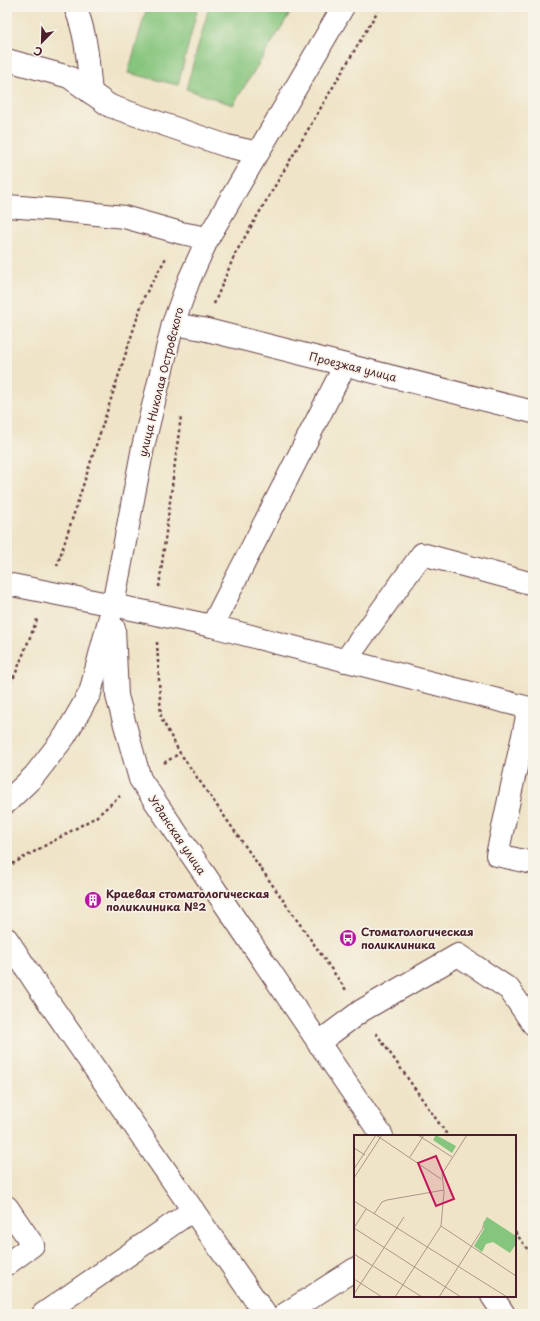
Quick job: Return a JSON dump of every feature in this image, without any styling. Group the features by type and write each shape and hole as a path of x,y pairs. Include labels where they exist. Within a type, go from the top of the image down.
{"street":[{"path":"75,7 86,40 91,93"},
{"name":"улица Николая Островского","path":"113,605 143,447 173,324 189,280 208,238 343,7"},
{"path":"7,60 69,77 110,106 227,146 258,153"},
{"path":"7,206 124,217 181,233 208,238"},
{"name":"Проезжая улица","path":"173,324 203,329 533,412"},
{"path":"212,626 345,365"},
{"path":"345,661 422,554 533,584"},
{"path":"7,584 212,626 531,708 497,855 533,863"},
{"path":"7,802 34,776 65,736 90,694 113,605"},
{"name":"Угданская улица","path":"113,605 117,696 140,779 381,1135"},
{"path":"7,939 41,991 265,1314"},
{"path":"318,1043 361,1012 458,955 509,989 533,1024"},
{"path":"7,1207 33,1245 7,1264"},
{"path":"43,1314 193,1210"},
{"path":"285,1314 354,1270"},
{"path":"493,1297 504,1314"}],"path":[{"path":"7,688 14,675 33,627"},
{"path":"7,867 96,817 140,779 180,753"},
{"path":"516,1233 533,1257"}],"green space":[{"path":"147,7 198,7 178,85 128,73"},
{"path":"209,7 294,7 233,105 186,89"}],"place":[{"name":"Краевая стоматологическая поликлиника №2","path":"93,900"},
{"name":"Стоматологическая поликлиника","path":"348,938"}]}
